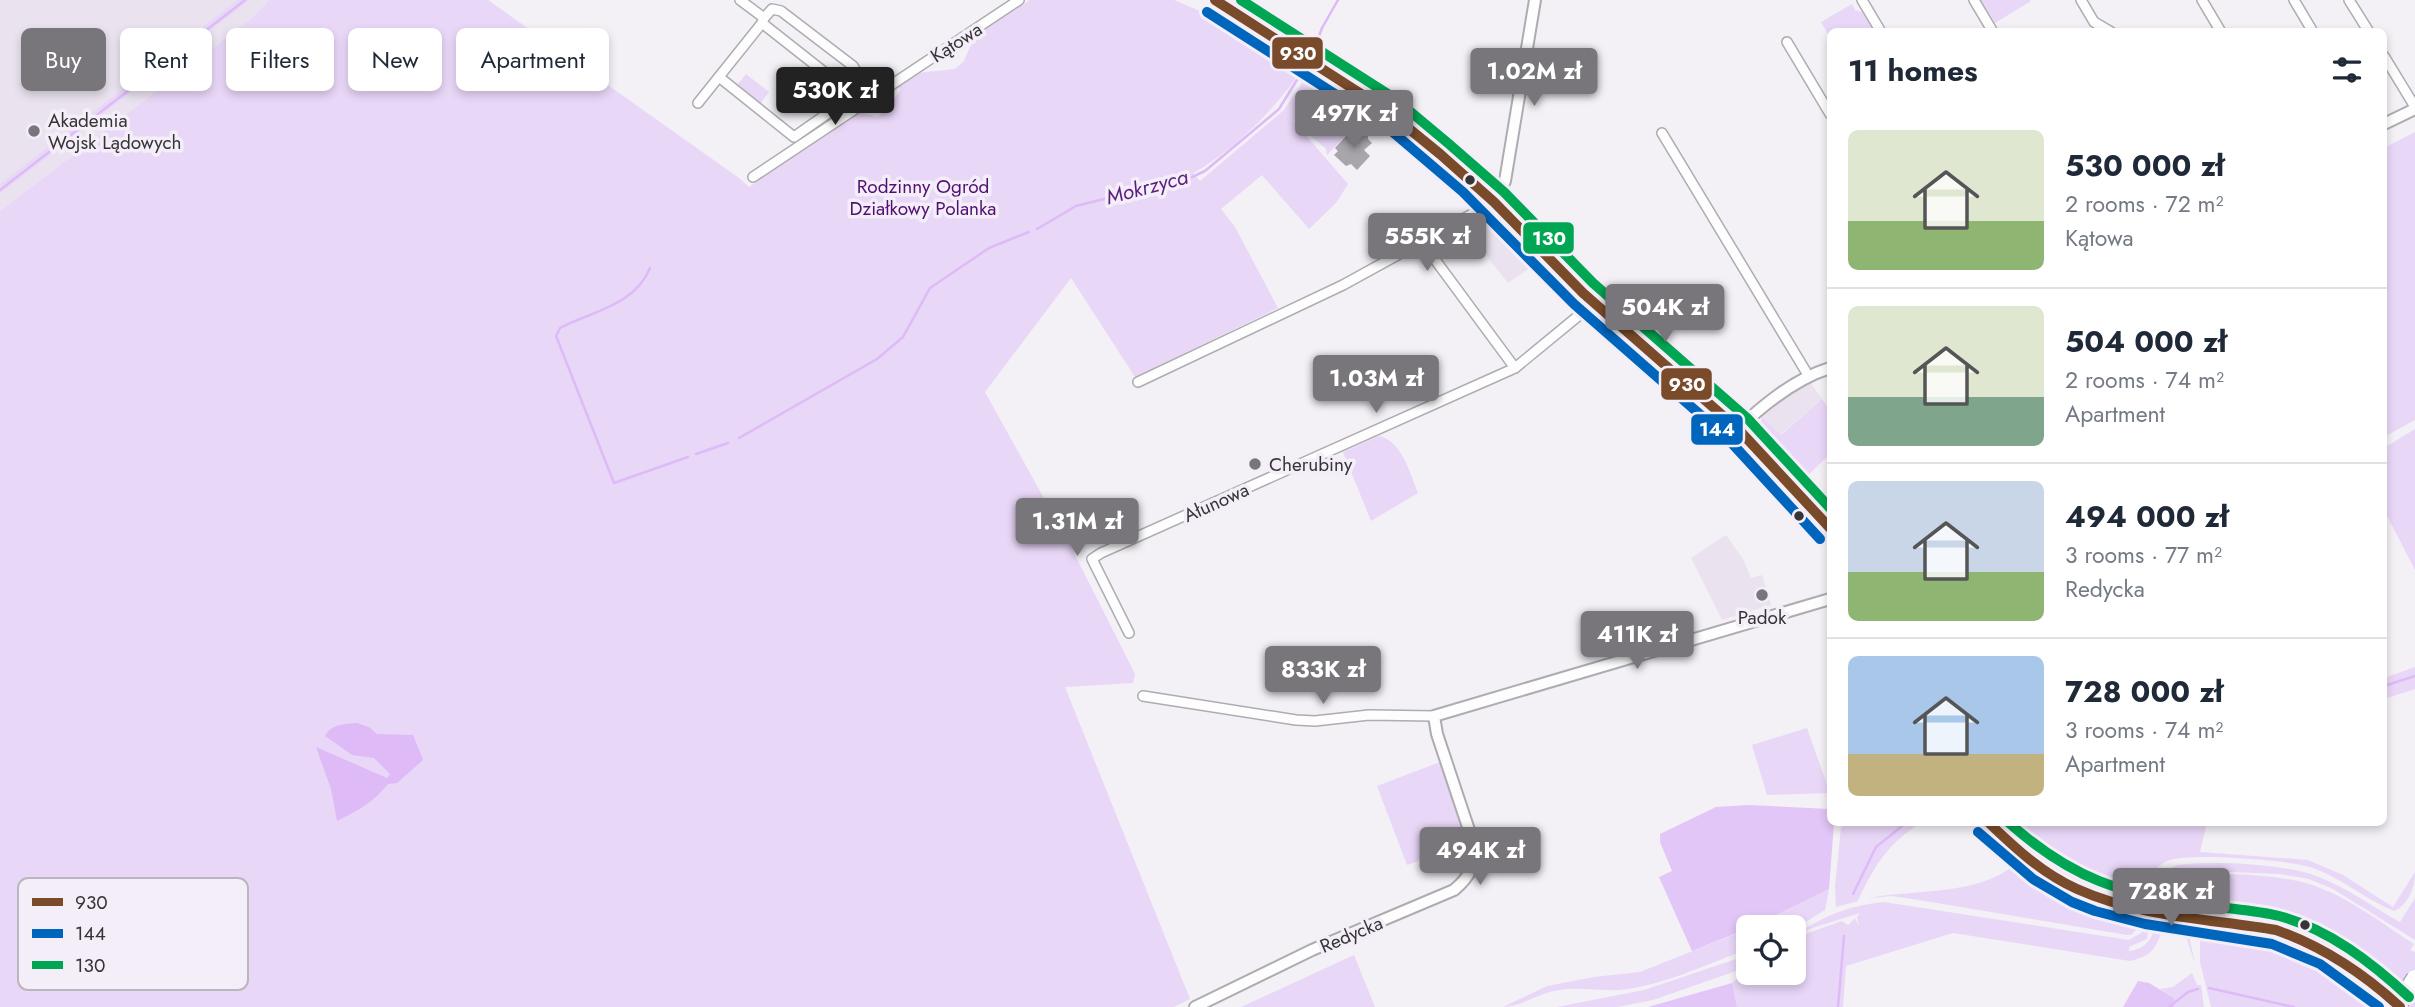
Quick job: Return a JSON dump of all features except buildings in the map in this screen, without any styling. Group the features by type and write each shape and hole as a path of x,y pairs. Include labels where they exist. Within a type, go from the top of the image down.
{"highway":[{"path":"2398,1007 2415,978"}],"street":[{"path":"740,0 847,90"},
{"name":"Kątowa","path":"753,177 1020,0"},
{"path":"1215,0 1396,117 1494,202 1594,303 1738,429 1827,526"},
{"path":"1138,382 1343,285 1494,202 1505,181 1535,0"},
{"path":"1862,0 1879,28"},
{"path":"1974,0 1991,28"},
{"path":"2081,0 2094,22 2104,28"},
{"path":"2202,0 2219,28"},
{"path":"2294,0 2311,28"},
{"path":"2349,0 2366,28"},
{"path":"698,103 772,9 781,11 853,66 860,78 858,84 847,90 834,109 794,136 719,77"},
{"path":"1787,42 1827,109"},
{"path":"2387,61 2415,108 2387,122"},
{"path":"1662,133 1808,375"},
{"path":"1422,242 1515,368"},
{"name":"Ałunowa","path":"1129,633 1092,559 1515,368 1594,303"},
{"path":"1738,429 1808,375 1827,369"},
{"path":"1143,696 1296,720 1315,721 1368,715 1434,716 1827,600"},
{"name":"Redycka","path":"1195,1007 1312,950 1454,890 1465,881 1475,856 1473,842 1437,734 1434,716"},
{"path":"1992,826 2038,866 2076,889 2116,903 2254,926 2300,938 2352,967 2398,1007"}],"shaded area":[{"name":"Akademia Wojsk Lądowych","path":"0,0 237,0 201,28 120,28 120,91 0,184"},
{"path":"250,0 269,0 239,28 226,28 226,38 212,49 212,29"},
{"path":"133,91 157,91 0,211 0,194"},
{"path":"1487,210 1536,264 1508,283 1462,225"},
{"path":"1810,382 1822,399 1780,435 1762,417 1792,392"},
{"path":"1726,535 1743,559 1751,578 1762,575 1771,605 1722,620 1691,558"},
{"path":"357,723 369,727 377,734 413,735 423,760 397,783 388,784 371,801 337,821 331,789 316,747 387,778 390,774 374,758 352,755 325,736 335,727"},
{"path":"1749,805 1827,809 1827,826 1834,826 1829,889 1776,915 1736,915 1736,933 1692,951 1659,877 1672,871 1660,842 1660,834 1716,807"},
{"path":"2138,981 2149,983 2174,998 2174,1007 2123,1007"},
{"path":"1732,983 1737,1007 1648,1007"}],"green space":[{"path":"237,0 250,0 212,29 201,28"},
{"name":"Rodzinny Ogród Działkowy Polanka","path":"269,0 488,0 527,28 456,28 456,91 609,91 609,86 749,187 859,112 878,117 901,90 898,86 917,73 955,69 964,61 975,35 1030,0 1174,0 1226,22 1301,71 1253,128 1224,153 1193,173 1200,181 1284,110 1307,75 1370,114 1350,136 1347,134 1327,155 1326,149 1290,117 1348,184 1336,203 1309,229 1262,175 1221,209 1235,227 1278,308 1135,377 1071,278 985,392 1071,547 1135,674 1133,683 1065,687 1190,999 1174,1007 0,1007 0,211 157,91 212,91 212,49 226,38 226,91 334,91 334,28 239,28"},
{"path":"1981,0 2030,0 2031,1 1995,23"},
{"path":"1852,4 1855,10 1862,12 1871,28 1827,28 1827,33 1821,22"},
{"path":"746,74 769,92 760,104 737,85"},
{"path":"120,91 133,91 0,194 0,184"},
{"path":"2415,132 2415,420 2387,435 2387,146"},
{"path":"1822,399 1827,406 1827,457 1798,485 1785,471 1789,466 1759,435 1762,417 1781,435"},
{"path":"2415,429 2415,570 2387,516 2387,446"},
{"path":"1379,436 1394,444 1399,451 1418,493 1371,521 1343,452"},
{"path":"2415,667 2415,689 2387,698 2387,677"},
{"path":"1807,728 1827,785 1827,793 1767,795 1752,745"},
{"path":"1440,762 1466,843 1407,865 1377,786"},
{"path":"1916,826 1883,856 1858,901 1836,907 1835,886 1841,828"},
{"path":"1999,826 2206,826 2200,852 2308,860 2343,875 2393,907 2415,872 2415,877 2407,900 2394,911 2324,872 2301,865 2239,858 2178,858 2158,867 2143,895 2128,899 2080,882 2021,845"},
{"path":"2015,864 2076,900 2134,916 2138,920 2138,928 2131,935 2127,935 1892,896 1869,898 1945,890 1984,882"},
{"path":"2249,864 2305,873 2340,887 2400,922 2415,898 2415,940 2333,889 2309,879 2280,874 2179,870 2161,883 2154,904 2150,891 2152,885 2160,875 2178,865"},
{"path":"2180,874 2232,874 2289,879 2320,888 2345,900 2414,944 2410,950 2415,952 2415,1007 2407,1007 2354,952 2320,934 2322,929 2292,917 2290,922 2228,910 2165,902 2159,904 2164,885"},
{"path":"1829,889 1825,910 1806,922 1806,915 1777,915"},
{"path":"1884,902 2129,940 2141,933 2145,922 2150,919 2147,939 2129,947 2129,951 2145,945 2156,920 2183,924 2187,927 2195,964 2186,936 2180,928 2163,928 2152,950 2130,961 1953,933 1846,966 1843,1007 1737,1007 1732,983 1736,980 1736,985 1806,985 1806,934 1842,921 1848,925 1855,918 1859,926 1857,917 1860,913 1806,928 1840,911"},
{"path":"2225,930 2269,939 2307,953 2360,985 2378,1000 2379,1007 2211,1007 2200,962 2200,931"},
{"path":"1736,934 1736,954 1668,979 1619,990 1562,990 1503,1007 1547,986 1640,972"},
{"path":"1354,955 1375,1007 1241,1007"},
{"path":"1736,959 1736,971 1653,1000 1617,1007 1557,1007 1644,990"},
{"path":"2192,973 2197,985 2201,985 2204,1007 2174,1007 2174,998 2160,989 2173,987"}],"waterway":[{"path":"0,190 245,0"},
{"name":"Mokrzyca","path":"1312,55 1322,28 1338,0"},
{"name":"Mokrzyca","path":"1037,229 1076,206 1192,177 1205,171 1279,109 1303,70"},
{"name":"Mokrzyca","path":"739,438 877,359 903,337 930,288 989,248 1029,232"},
{"path":"650,268 643,281 624,299 560,328 556,336 614,483 688,457"},
{"path":"696,454 728,443"},
{"path":"2387,685 2415,676"},
{"path":"1853,894 1876,847 1902,826"},
{"path":"1838,1007 1844,936"},
{"path":"2209,988 2294,1007"},
{"path":"2169,1007 2188,992 2198,989"}],"transit line":[{"name":"930","path":"1215,0 1386,110 1440,154 1494,202 1583,293 1738,429 1827,525"},
{"name":"130","path":"1241,0 1394,98 1449,144 1504,192 1593,283 1747,418 1827,505"},
{"name":"144","path":"1207,12 1388,128 1463,192 1574,304 1728,439 1820,539"},
{"name":"930","path":"1992,826 2041,868 2077,889 2125,906 2276,930 2310,944 2342,962 2400,1007"},
{"name":"130","path":"2013,826 2054,858 2099,881 2148,896 2270,914 2315,929 2365,960 2409,997"},
{"name":"144","path":"1978,832 2033,879 2072,902 2145,924 2272,944 2320,964 2379,1007"}],"place":[{"name":"Akademia Wojsk Lądowych","path":"34,131"},
{"name":"Cherubiny","path":"1255,464"},
{"name":"Padok","path":"1762,595"}]}
